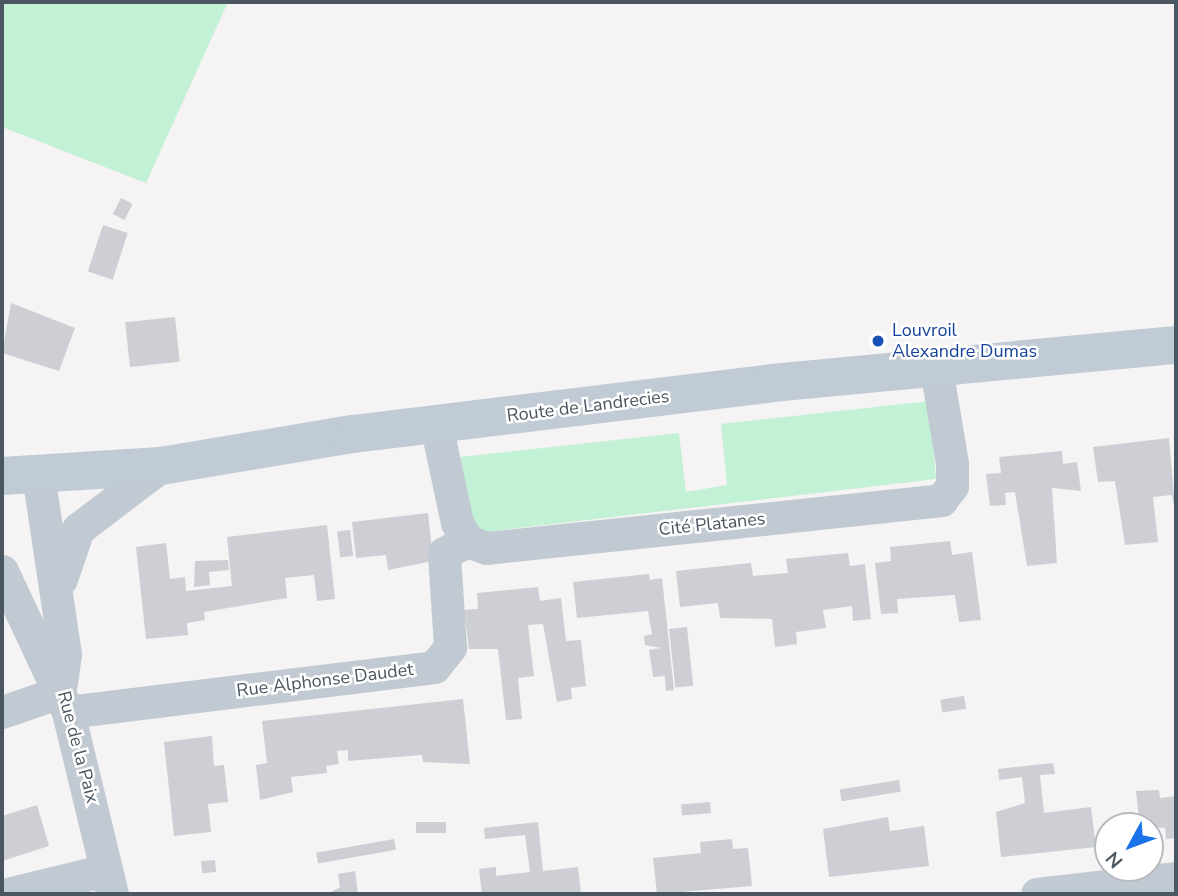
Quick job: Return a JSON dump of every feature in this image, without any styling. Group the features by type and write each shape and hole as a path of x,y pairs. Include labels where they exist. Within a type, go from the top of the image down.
{"main road":[{"name":"Route de Landrecies","path":"20,475 161,466 436,424 936,368 1176,345"}],"street":[{"name":"Cité Platanes","path":"468,541 486,548 942,500 952,486 952,463 936,368"},
{"path":"436,424 457,523 468,541"},
{"path":"56,598 78,529 161,466"},
{"name":"Rue de la Paix","path":"20,475 56,598 65,654 64,702 109,882"},
{"name":"Rue Alphonse Daudet","path":"64,702 434,667 450,647 444,553 468,541"},
{"path":"2,712 64,702 4,578"},
{"path":"1037,894 1176,878"},
{"path":"7,894 109,882"}],"green space":[{"path":"2,2 228,2 146,183 2,127"},
{"path":"930,401 936,479 485,532 470,525 460,457 679,433 686,492 727,485 721,424"}],"building":[{"path":"121,198 133,204 124,220 113,214"},
{"path":"103,225 128,233 113,280 88,272"},
{"path":"11,303 75,328 59,371 2,353"},
{"path":"175,317 180,362 130,367 125,322"},
{"path":"1169,438 1176,518 1172,495 1153,497 1158,542 1125,545 1115,481 1098,482 1093,447"},
{"path":"1062,451 1063,464 1077,462 1081,491 1052,488 1057,563 1027,566 1015,492 1005,493 1006,505 990,506 986,474 1001,473 999,457"},
{"path":"428,513 433,561 388,570 386,555 356,558 352,522"},
{"path":"327,525 335,599 317,601 314,575 285,578 287,598 204,612 205,620 187,623 188,635 146,639 136,547 166,543 170,579 185,577 186,591 232,586 227,537"},
{"path":"350,530 353,556 340,557 337,532"},
{"path":"950,541 952,555 972,552 981,620 959,622 955,595 897,599 898,613 881,614 875,563 891,561 890,547"},
{"path":"848,553 850,566 865,564 871,619 853,621 852,606 823,610 826,628 796,632 797,644 775,647 772,619 720,618 718,603 680,607 676,571 751,563 753,576 788,573 786,559"},
{"path":"228,560 229,570 209,572 210,585 194,587 195,561"},
{"path":"649,574 650,580 662,578 674,690 666,691 665,676 653,677 649,650 661,648 645,645 644,636 652,634 648,611 577,618 573,582"},
{"path":"538,587 540,601 561,598 566,641 581,640 586,686 571,688 572,699 557,702 543,624 528,625 534,676 518,678 522,719 506,720 498,649 469,649 464,610 478,609 477,593"},
{"path":"687,627 693,686 675,688 669,629"},
{"path":"964,696 966,709 942,713 940,700"},
{"path":"463,699 470,764 423,762 422,755 348,761 348,750 337,751 339,764 326,766 327,773 291,777 293,792 260,800 256,765 267,763 262,721"},
{"path":"212,736 214,766 224,765 228,802 208,804 211,832 174,836 164,742"},
{"path":"1053,763 1055,774 1040,775 1044,813 1091,807 1094,847 1001,857 996,812 1025,803 1022,777 999,780 998,769"},
{"path":"899,780 901,792 842,801 840,789"},
{"path":"1159,790 1160,798 1176,796 1176,838 1166,839 1164,812 1138,812 1136,791"},
{"path":"710,802 711,813 682,815 681,805"},
{"path":"37,805 49,846 2,861 2,816"},
{"path":"888,817 890,831 924,826 929,866 829,877 823,829"},
{"path":"416,822 446,822 446,833 416,833"},
{"path":"538,822 543,871 578,867 581,894 482,894 479,869 496,867 496,876 530,872 525,835 485,839 484,828"},
{"path":"394,839 396,850 318,864 316,853"},
{"path":"732,839 733,849 748,848 752,886 657,894 653,858 701,853 700,842"},
{"path":"215,860 216,872 202,873 201,861"},
{"path":"355,871 358,894 328,894 340,887 338,874"}],"place":[{"name":"Louvroil Alexandre Dumas","path":"878,341"}]}
